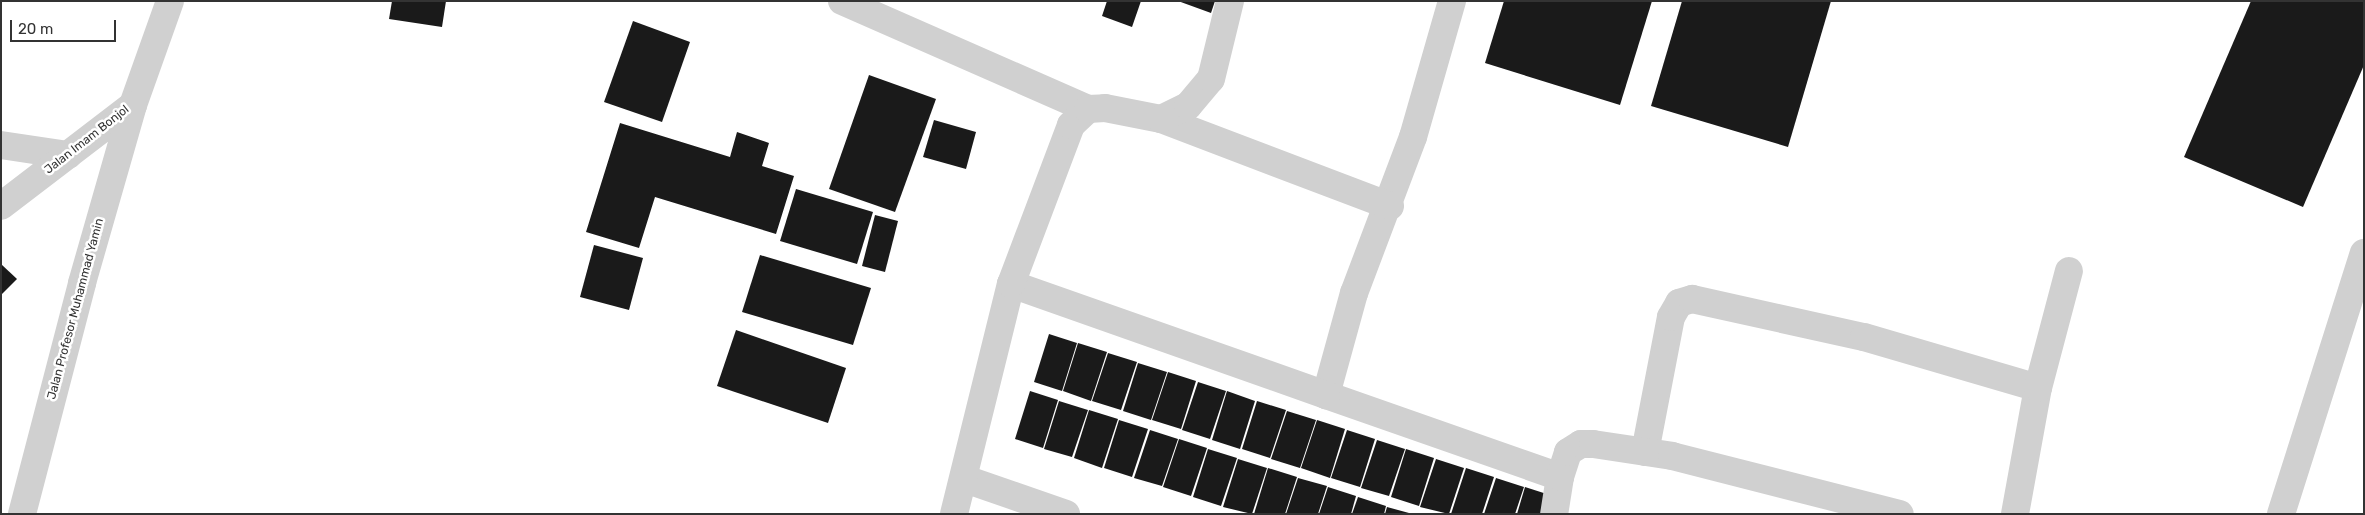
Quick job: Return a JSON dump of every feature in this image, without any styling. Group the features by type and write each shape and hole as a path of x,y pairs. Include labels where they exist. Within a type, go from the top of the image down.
{"street":[{"name":"Jalan Imam Bonjol","path":"1,206 133,105 170,1"},
{"path":"842,1 1088,110 1105,108 1161,120 1390,206"},
{"path":"1161,120 1188,106 1211,79 1230,1"},
{"path":"1326,395 1354,293 1390,206 1452,1"},
{"name":"Jalan Profesor Muhammad Yamin","path":"22,514 82,283 133,105"},
{"path":"954,514 965,479 1011,284 1071,125 1088,110"},
{"path":"1,145 68,155"},
{"path":"2281,514 2364,254"},
{"path":"2015,514 2038,388 2069,271"},
{"path":"1011,284 1560,477"},
{"path":"1645,452 1671,317 1679,303 1692,299 1864,337 2038,388"},
{"path":"1554,514 1560,477 1568,452 1581,444 1645,452 1900,514"},
{"path":"965,479 1066,514"}],"building":[{"path":"392,1 446,1 442,27 389,19"},
{"path":"1107,1 1141,1 1132,27 1102,16"},
{"path":"1178,1 1215,1 1211,13"},
{"path":"1504,1 1652,1 1620,105 1485,63"},
{"path":"1682,1 1831,1 1788,147 1651,106"},
{"path":"2251,1 2364,1 2364,65 2303,207 2184,157"},
{"path":"633,21 690,42 662,122 604,102"},
{"path":"869,75 936,99 895,212 829,189"},
{"path":"934,120 976,132 966,169 923,157"},
{"path":"620,123 730,157 737,132 769,143 762,166 794,176 776,234 655,197 639,248 586,232"},
{"path":"796,189 873,212 857,264 780,241"},
{"path":"875,215 898,221 885,272 862,266"},
{"path":"594,245 643,258 629,310 580,297"},
{"path":"760,255 871,288 853,345 742,312"},
{"path":"1,264 17,279 1,295"},
{"path":"736,330 846,368 828,423 717,386"},
{"path":"1049,334 1077,343 1062,391 1034,382"},
{"path":"1078,343 1107,352 1091,401 1063,391"},
{"path":"1108,353 1137,362 1121,410 1092,401"},
{"path":"1138,363 1167,372 1151,420 1123,411"},
{"path":"1168,372 1196,381 1181,429 1152,420"},
{"path":"1198,382 1226,391 1210,439 1182,430"},
{"path":"1030,391 1058,400 1043,448 1015,439"},
{"path":"1227,391 1255,401 1240,449 1212,440"},
{"path":"1059,401 1088,410 1072,457 1044,449"},
{"path":"1257,401 1286,410 1270,458 1242,449"},
{"path":"1089,410 1118,419 1102,468 1074,458"},
{"path":"1287,411 1316,420 1300,468 1271,459"},
{"path":"1119,420 1148,429 1132,477 1104,468"},
{"path":"1317,420 1345,429 1330,478 1301,468"},
{"path":"1150,430 1178,439 1162,486 1134,478"},
{"path":"1347,430 1375,439 1360,487 1331,478"},
{"path":"1179,439 1207,448 1191,496 1163,487"},
{"path":"1377,440 1405,449 1389,496 1361,488"},
{"path":"1208,449 1237,458 1221,506 1193,497"},
{"path":"1406,449 1434,458 1419,506 1391,497"},
{"path":"1238,459 1267,468 1252,514 1223,507"},
{"path":"1436,459 1464,468 1449,514 1420,507"},
{"path":"1268,468 1297,477 1285,514 1254,514"},
{"path":"1466,468 1494,477 1482,514 1451,514"},
{"path":"1298,478 1327,486 1318,514 1286,514"},
{"path":"1496,478 1524,487 1515,514 1484,514"},
{"path":"1328,487 1356,496 1351,514 1319,514"},
{"path":"1525,487 1553,496 1548,514 1517,514"},
{"path":"1358,497 1386,506 1384,514 1352,514"},
{"path":"1387,507 1409,513 1409,514 1385,514"}]}
